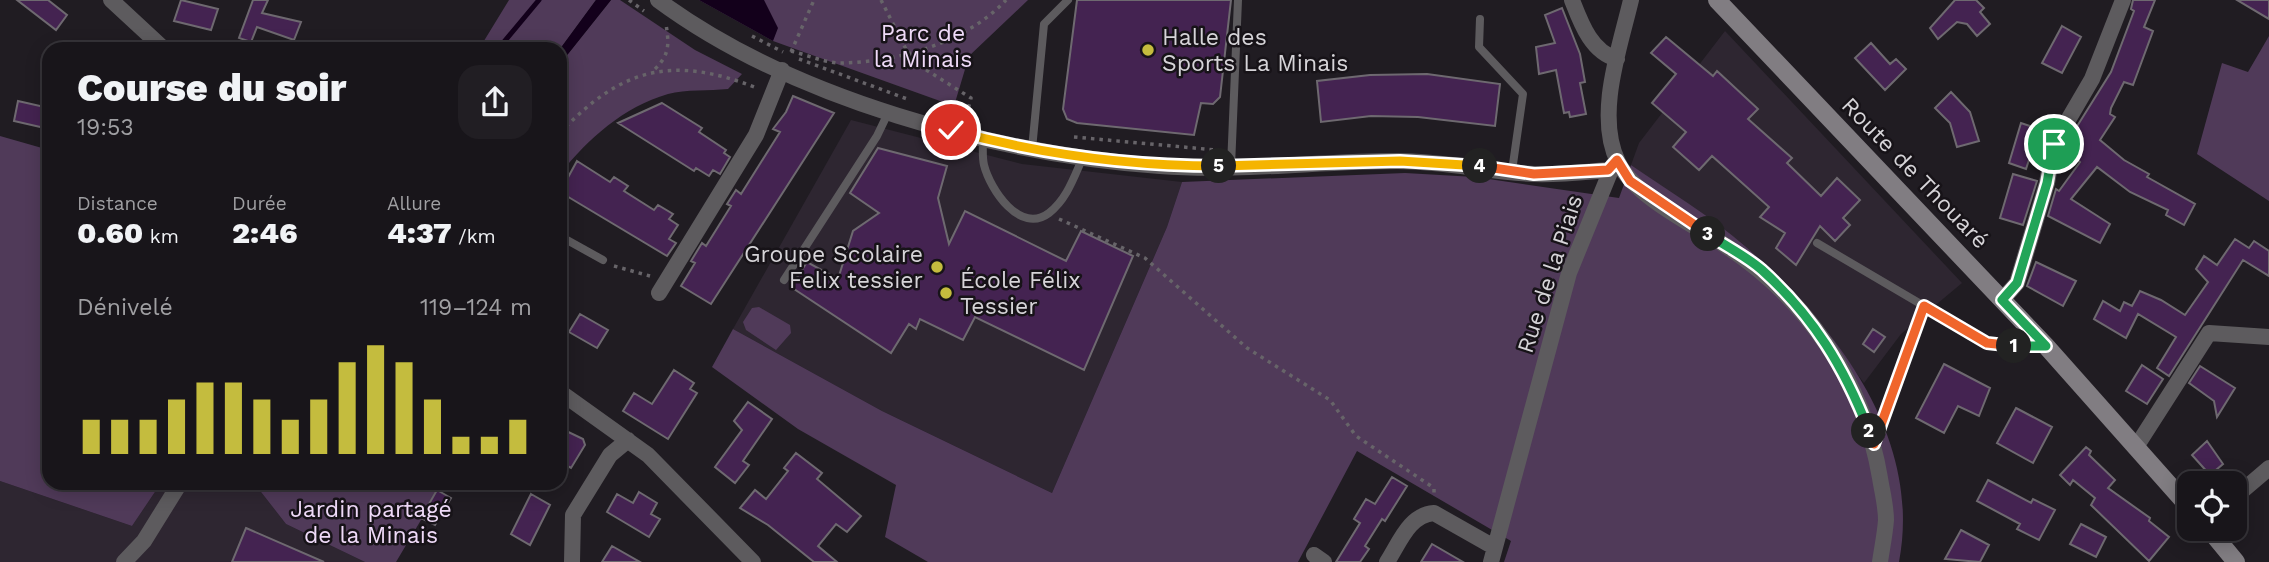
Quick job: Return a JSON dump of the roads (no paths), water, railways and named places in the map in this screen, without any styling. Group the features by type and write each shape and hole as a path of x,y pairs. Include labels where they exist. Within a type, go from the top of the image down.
{"street":[{"path":"111,0 156,42"},
{"path":"1572,0 1583,27 1604,55 1617,59"},
{"path":"1631,0 1610,103 1613,165 1649,195 1760,269 1817,329 1850,382 1874,444 1886,517 1880,562"},
{"name":"Route de Thouaré","path":"1717,0 2046,346 2177,493"},
{"path":"2002,300 2017,283 2047,183 2054,144 2092,79 2123,0"},
{"path":"662,3 888,113 964,126 983,138 1032,149 1162,166 1232,158 1400,161 1454,163 1534,174 1613,165"},
{"path":"659,293 756,135 785,65"},
{"name":"Rue de la Piais","path":"1492,555 1569,273 1613,165"},
{"path":"2136,447 2209,333 2269,337"},
{"path":"567,397 648,455 752,562"},
{"path":"572,562 573,515 610,455 628,439"},
{"path":"2247,487 2269,468"},
{"path":"124,562 144,541 176,490"},
{"path":"1387,562 1415,518 1434,513 1492,555"},
{"path":"2219,541 2236,562"}],"lane":[{"path":"1032,149 1044,24 1068,0"},
{"path":"1232,158 1238,0"},
{"path":"1480,19 1479,47 1523,94 1512,171"},
{"path":"784,280 877,136 888,113"},
{"path":"983,138 983,163 989,179 1005,203 1019,215 1029,218 1048,214 1066,195 1083,157"},
{"path":"567,240 603,260"},
{"path":"1817,243 1987,343 2023,347 2046,346"}],"waterway":[{"path":"504,42 539,0"}],"place":[{"name":"Halle des Sports La Minais","path":"1148,50"},
{"name":"Groupe Scolaire Felix tessier","path":"937,267"},
{"name":"École Félix Tessier","path":"946,293"}],"park label":[{"name":"Parc de la Minais","path":"923,46"},
{"name":"Jardin partagé de la Minais","path":"371,522"}]}
